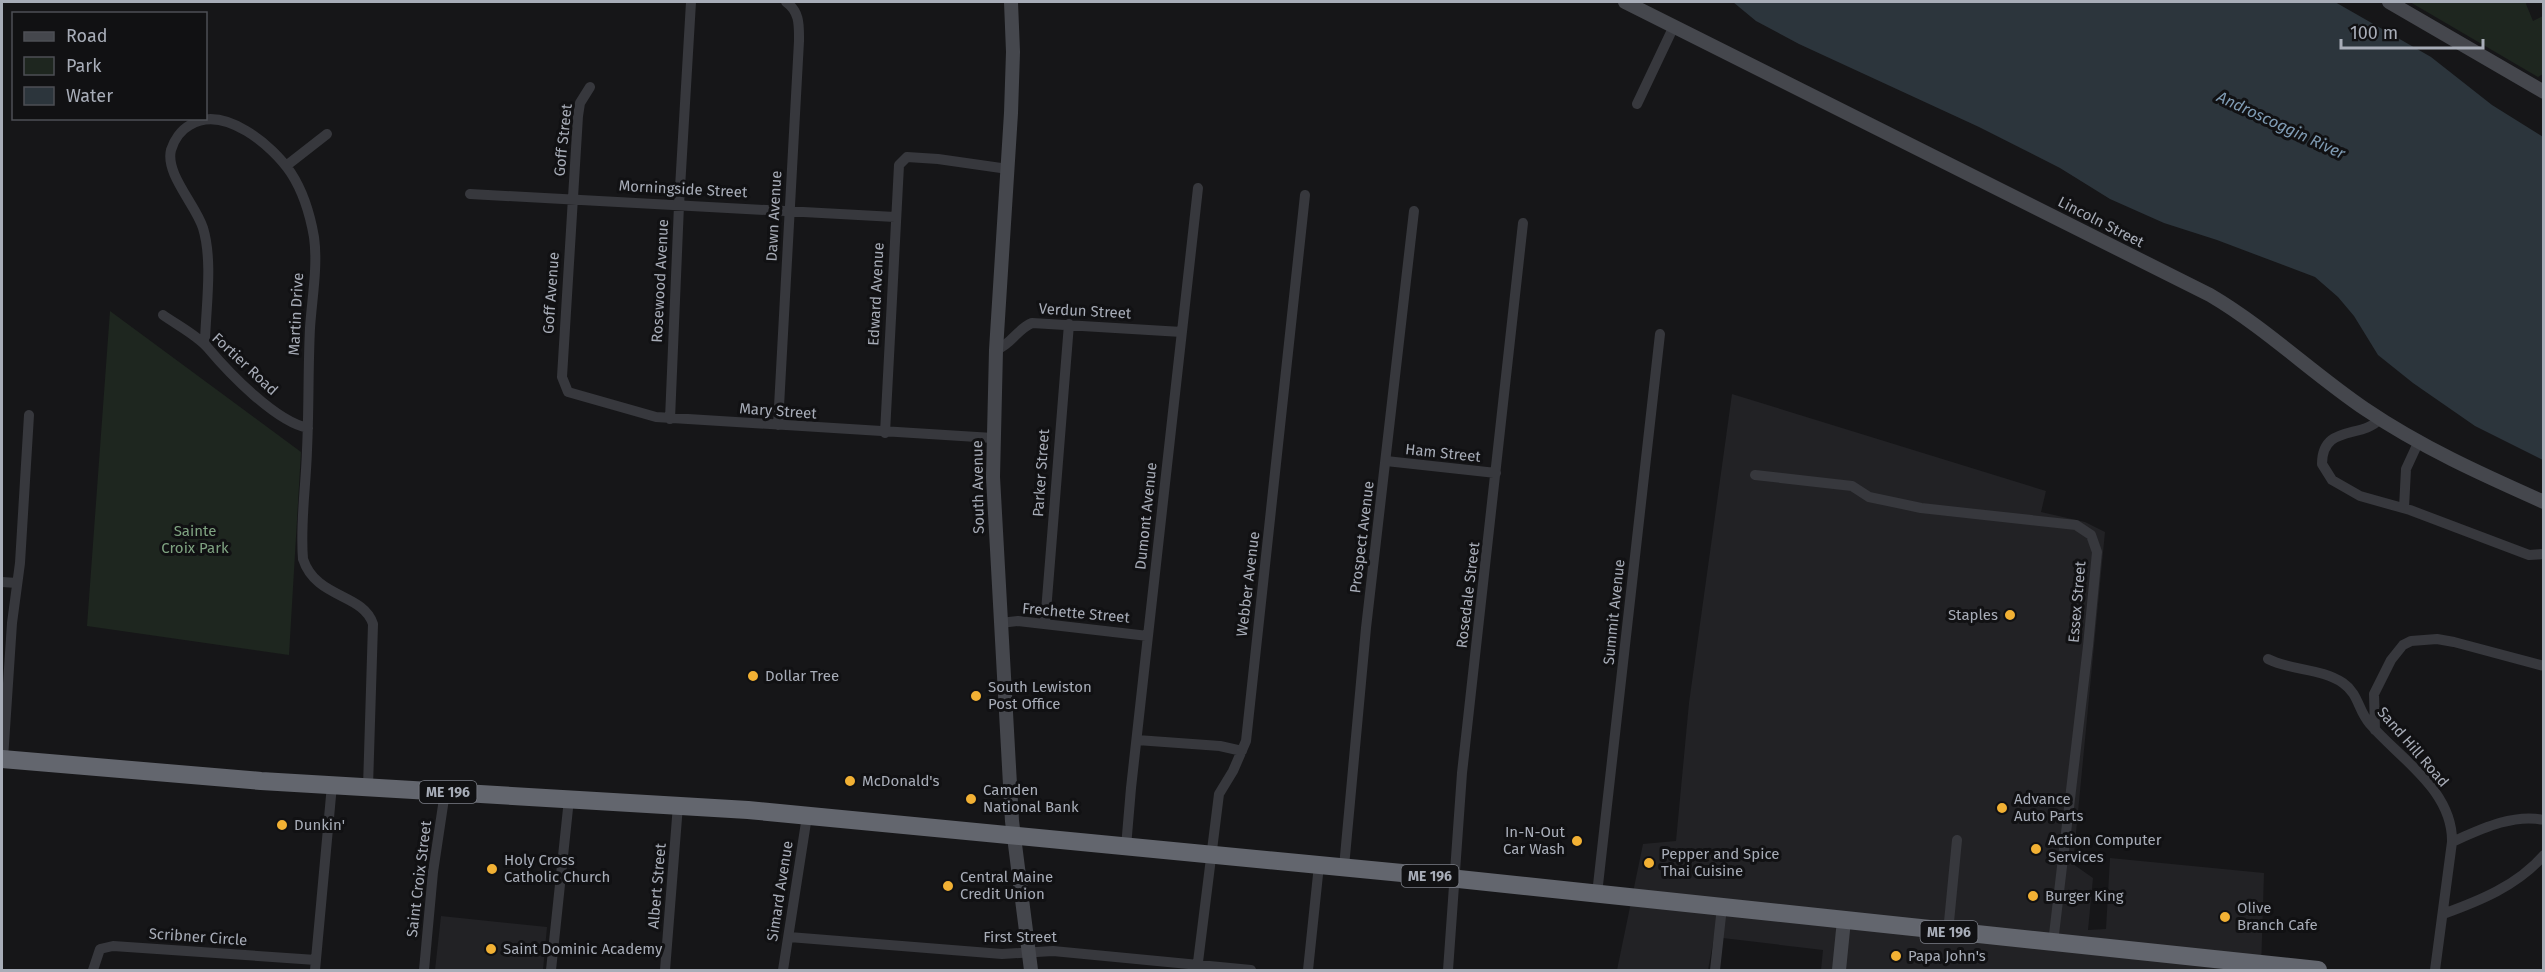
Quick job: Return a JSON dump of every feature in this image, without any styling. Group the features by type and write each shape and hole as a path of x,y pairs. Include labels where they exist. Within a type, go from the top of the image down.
{"highway":[{"name":"ME 196","path":"2,759 332,785 678,805 807,816 1344,867 1845,920 2267,968 2318,970"}],"main road":[{"name":"South Avenue","path":"1011,2 1013,52 993,438 1000,623 1014,837 1031,970"},
{"name":"Lincoln Street","path":"1625,2 2210,295 2242,314 2306,365 2380,419 2418,443 2544,502"},
{"path":"2389,2 2544,92"},
{"path":"1839,970 1845,920"}],"street":[{"name":"Rosewood Avenue","path":"670,419 691,2"},
{"name":"Dawn Avenue","path":"778,425 799,41 798,19 790,5"},
{"path":"1637,104 1674,26"},
{"name":"Goff Street","path":"572,198 580,103 590,87"},
{"name":"Martin Drive","path":"204,120 188,126 174,143 171,150 171,166 197,212 207,246 205,341 207,347"},
{"name":"Martin Drive","path":"207,120 233,124 252,134 286,166 304,199 314,239 303,550 306,568 324,587 362,607 371,617 373,624 368,787"},
{"path":"286,166 327,134"},
{"name":"Edward Avenue","path":"885,433 899,165 904,159 932,158 1008,169"},
{"name":"Dumont Avenue","path":"1126,847 1198,188"},
{"name":"Morningside Street","path":"470,194 895,217"},
{"name":"Webber Avenue","path":"1197,968 1218,794 1233,771 1246,741 1305,195"},
{"name":"Goff Avenue","path":"566,388 562,377 572,198"},
{"name":"Prospect Avenue","path":"1344,867 1366,628 1414,211"},
{"name":"Rosedale Street","path":"1449,970 1462,773 1523,223"},
{"name":"Fortier Road","path":"163,315 207,347 226,368 270,408 288,422 308,428"},
{"name":"Verdun Street","path":"996,350 1006,346 1023,327 1032,322 1182,332"},
{"name":"Parker Street","path":"1045,624 1058,437 1069,324"},
{"name":"Summit Avenue","path":"1597,894 1660,334"},
{"name":"Mary Street","path":"566,388 579,396 610,406 670,419 993,438"},
{"path":"2,759 29,416"},
{"path":"2380,419 2371,426 2334,438 2325,449 2322,464 2331,480 2352,492 2381,503 2404,508 2529,555 2544,554"},
{"path":"2404,508 2406,469 2418,443"},
{"name":"Ham Street","path":"1386,461 1496,473"},
{"name":"Essex Street","path":"1755,475 1852,486 1869,496 1921,508 2076,525 2091,535 2097,552 2053,944"},
{"path":"2,582 17,583"},
{"name":"Frechette Street","path":"1000,623 1018,621 1148,636"},
{"path":"2375,730 2374,694 2391,660 2403,645 2411,641 2437,639 2454,642 2544,666"},
{"name":"Sand Hill Road","path":"2268,659 2289,668 2321,674 2343,683 2354,693 2366,720 2432,789 2446,812 2452,842 2435,970"},
{"path":"1137,740 1220,746 1242,751"},
{"path":"316,965 332,785"},
{"name":"Saint Croix Street","path":"424,970 444,792"},
{"path":"552,970 569,798"},
{"name":"Albert Street","path":"665,970 678,805"},
{"name":"Simard Avenue","path":"783,970 807,816"},
{"path":"2452,842 2490,826 2513,820 2544,820"},
{"path":"1948,932 1957,840"},
{"path":"2443,914 2486,898 2520,876 2544,855"},
{"path":"1308,970 1318,865"},
{"path":"1715,970 1722,907"},
{"name":"First Street","path":"789,937 1002,954 1074,953 1197,968 1251,970"},
{"name":"Scribner Circle","path":"93,970 100,949 113,946 316,965"}],"shaded area":[{"path":"1732,394 2046,491 2041,512 2085,522 2105,532 2073,864 2093,878 2088,930 2106,929 2110,858 2264,873 2261,970 1821,970 1823,950 1714,937 1708,970 1617,970 1643,844 1676,841 1689,703"},
{"name":"Saint Dominic Academy","path":"441,916 547,927 543,970 435,970"}],"green space":[{"path":"2410,2 2527,2 2533,21 2543,16 2543,74 2538,77"},
{"name":"Sainte Croix Park","path":"110,311 301,452 289,655 87,626"}],"water":[{"name":"Androscoggin River","path":"1733,2 2335,2 2431,57 2492,105 2543,137 2543,460 2475,426 2413,383 2378,355 2354,316 2338,297 2315,277 2217,240 2164,223 2110,199 2060,168 1979,127 1799,44 1756,21"}],"place":[{"name":"Staples","path":"2010,615"},
{"name":"Dollar Tree","path":"753,676"},
{"name":"South Lewiston Post Office","path":"976,696"},
{"name":"McDonald's","path":"850,781"},
{"name":"Camden National Bank","path":"971,799"},
{"name":"Advance Auto Parts","path":"2002,808"},
{"name":"Dunkin'","path":"282,825"},
{"name":"In-N-Out Car Wash","path":"1577,841"},
{"name":"Action Computer Services","path":"2036,849"},
{"name":"Pepper and Spice Thai Cuisine","path":"1649,863"},
{"name":"Holy Cross Catholic Church","path":"492,869"},
{"name":"Central Maine Credit Union","path":"948,886"},
{"name":"Burger King","path":"2033,896"},
{"name":"Olive Branch Cafe","path":"2225,917"},
{"name":"Saint Dominic Academy","path":"491,949"},
{"name":"Papa John's","path":"1896,956"}]}
